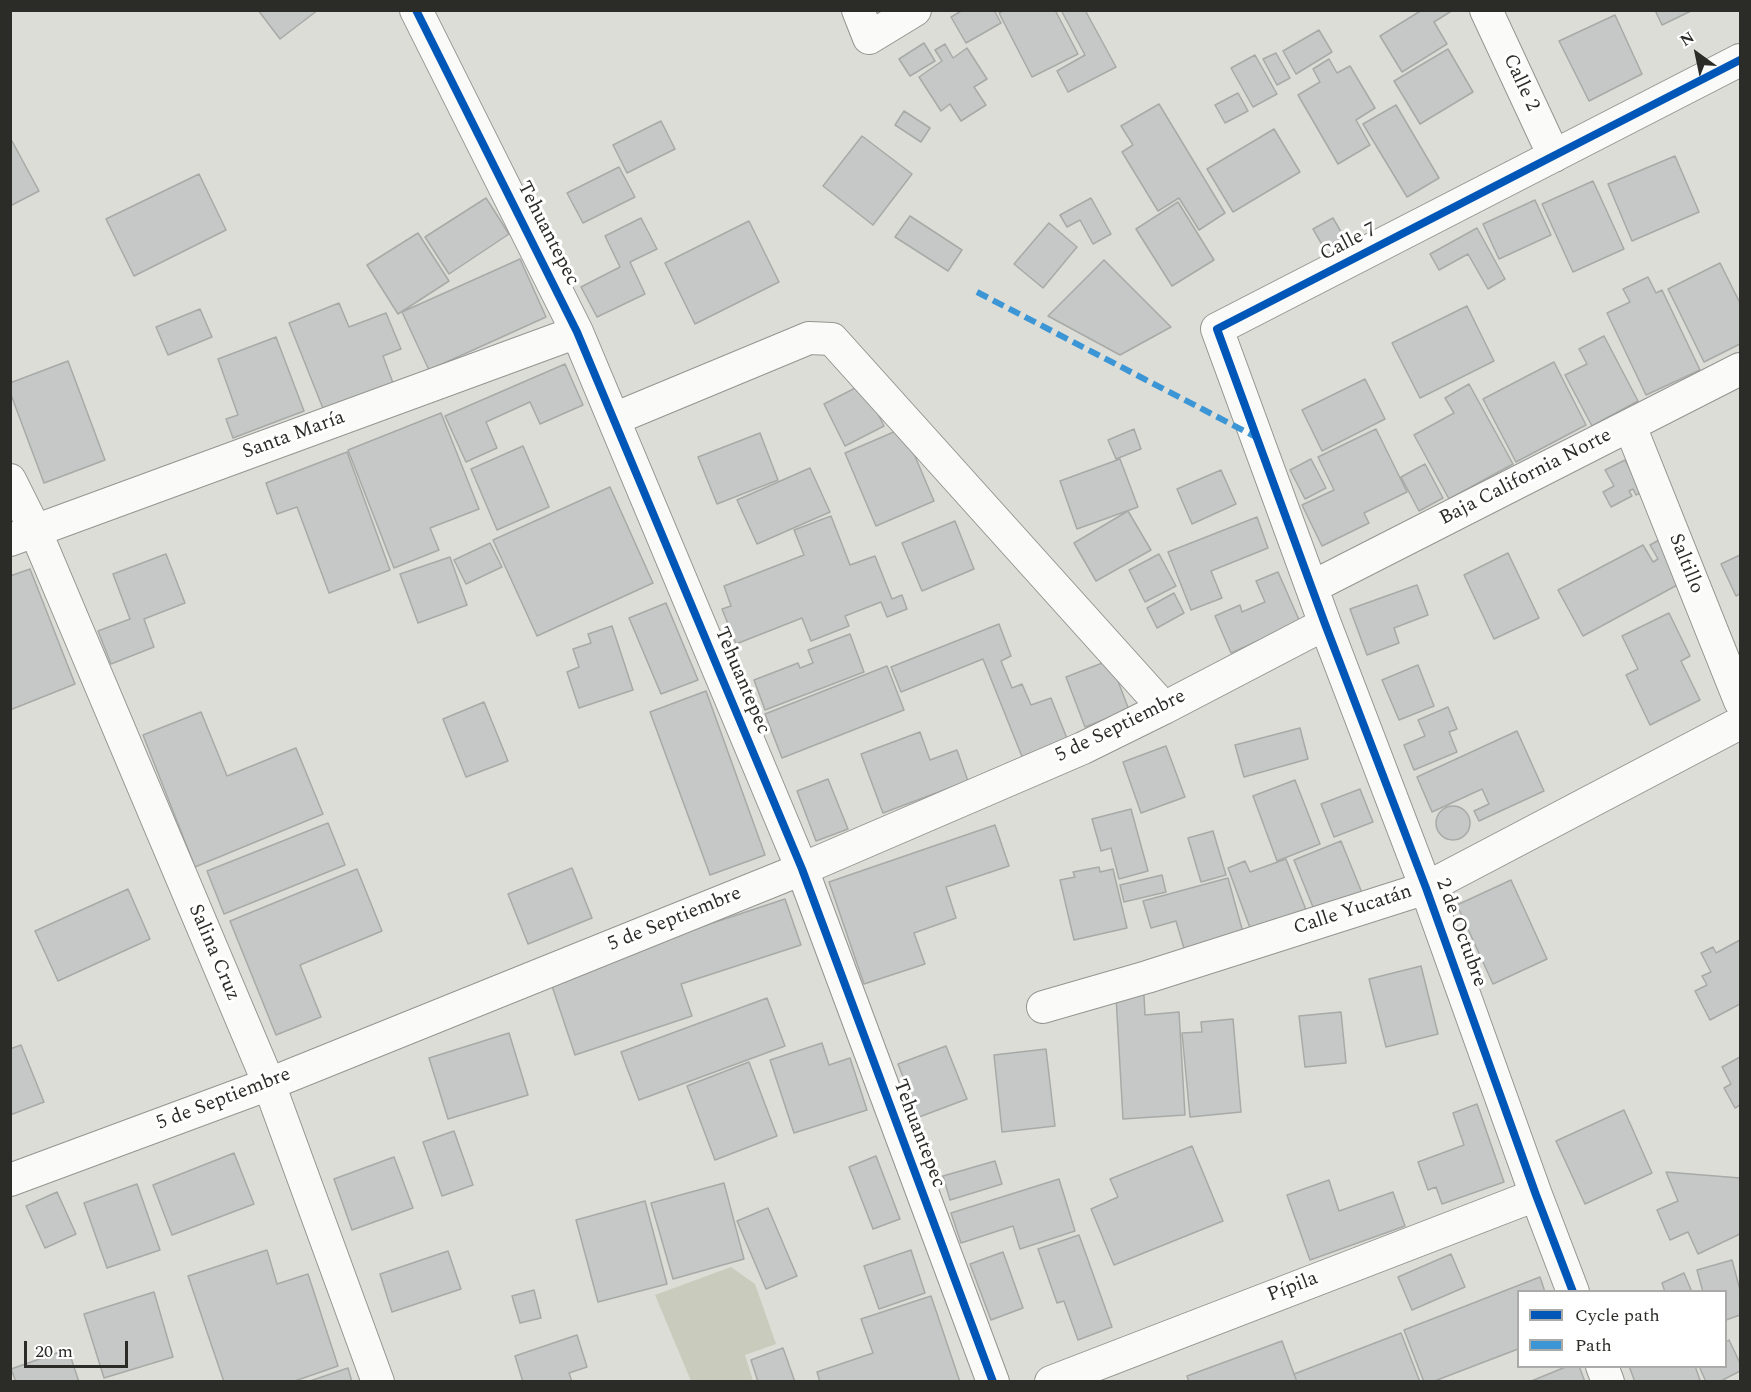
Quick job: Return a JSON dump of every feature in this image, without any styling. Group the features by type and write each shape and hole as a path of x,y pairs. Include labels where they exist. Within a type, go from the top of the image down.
{"street":[{"name":"Tehuantepec","path":"416,10 578,332 802,869 993,1382"},
{"path":"864,24 915,10"},
{"name":"Calle 2","path":"1486,10 1554,156"},
{"name":"Calle 7","path":"1312,587 1217,329 1740,60"},
{"name":"Santa María","path":"23,535 578,332"},
{"path":"614,419 809,338 832,339 1164,708"},
{"name":"Baja California Norte","path":"1312,587 1740,369"},
{"name":"Saltillo","path":"1630,426 1740,701"},
{"name":"Salina Cruz","path":"10,480 23,535 269,1084 378,1382"},
{"name":"2 de Octubre","path":"1312,587 1426,888 1572,1290"},
{"name":"5 de Septiembre","path":"10,1180 269,1084 802,869 1083,748 1325,624"},
{"name":"Calle Yucatán","path":"1043,1007 1147,977 1426,888 1740,723"},
{"name":"Pípila","path":"1050,1382 1536,1195"}],"shaded area":[{"path":"731,1267 755,1284 776,1344 745,1355 753,1381 691,1381 655,1295"}],"building":[{"path":"258,10 318,10 280,39"},
{"path":"963,10 994,10 1001,23 966,43 951,17"},
{"path":"1005,10 1055,10 1078,54 1032,77 999,13"},
{"path":"1061,10 1085,10 1116,67 1068,92 1057,71 1085,55"},
{"path":"1422,10 1453,10 1434,22 1447,44 1402,72 1380,36"},
{"path":"1655,10 1693,10 1662,25"},
{"path":"1615,15 1642,74 1589,101 1559,41"},
{"path":"1319,30 1332,52 1296,74 1283,51"},
{"path":"924,43 935,61 910,76 899,59"},
{"path":"945,44 953,58 967,48 987,79 974,87 986,105 961,121 950,104 941,111 919,77 942,61 935,50"},
{"path":"1448,49 1473,92 1420,124 1394,81"},
{"path":"1276,53 1290,78 1277,85 1263,59"},
{"path":"1255,55 1277,94 1253,107 1231,68"},
{"path":"1329,59 1337,73 1350,66 1375,108 1356,120 1370,145 1338,164 1298,95 1320,82 1313,69"},
{"path":"1238,93 1248,111 1225,123 1215,105"},
{"path":"1159,104 1225,213 1199,230 1179,198 1158,211 1122,152 1133,145 1121,126"},
{"path":"1396,105 1439,178 1407,197 1363,124"},
{"path":"904,111 930,128 921,142 895,125"},
{"path":"661,121 675,149 627,173 613,145"},
{"path":"1274,129 1300,172 1233,212 1207,169"},
{"path":"862,136 912,174 873,225 823,186"},
{"path":"12,141 39,191 10,206 10,142"},
{"path":"1675,156 1699,212 1632,241 1608,184"},
{"path":"619,167 635,197 583,223 567,193"},
{"path":"199,174 226,230 134,276 106,219"},
{"path":"1593,181 1624,249 1573,272 1542,204"},
{"path":"486,198 509,234 449,274 425,237"},
{"path":"1091,198 1111,234 1093,244 1080,220 1067,227 1060,215"},
{"path":"1535,200 1551,235 1499,259 1483,224"},
{"path":"1178,202 1214,260 1172,286 1136,229"},
{"path":"910,216 962,250 948,271 895,237"},
{"path":"641,218 657,249 630,262 645,294 597,317 581,287 620,267 605,236"},
{"path":"1333,218 1344,237 1324,248 1313,229"},
{"path":"749,221 779,282 695,324 665,263"},
{"path":"1049,223 1077,247 1043,288 1014,264"},
{"path":"1477,228 1505,279 1488,289 1468,254 1439,270 1430,254"},
{"path":"418,233 449,281 398,314 367,265"},
{"path":"520,259 546,317 429,370 402,312"},
{"path":"1104,260 1171,327 1120,355 1048,316"},
{"path":"1720,263 1740,303 1740,344 1704,362 1668,289"},
{"path":"1648,277 1656,293 1662,290 1700,370 1646,395 1607,313 1630,302 1623,289"},
{"path":"339,303 349,327 386,313 401,349 383,356 393,383 324,411 289,323"},
{"path":"1467,306 1494,361 1420,398 1392,343"},
{"path":"200,309 212,337 168,355 156,327"},
{"path":"1604,336 1638,401 1592,426 1565,375 1587,364 1579,349"},
{"path":"276,337 304,411 233,438 226,419 238,415 218,359"},
{"path":"68,361 105,460 44,483 10,392 10,383"},
{"path":"1554,362 1586,425 1516,462 1483,399"},
{"path":"565,364 583,405 540,424 530,402 486,422 497,448 466,462 445,416"},
{"path":"1365,379 1385,419 1322,451 1302,410"},
{"path":"863,384 884,426 845,446 824,404"},
{"path":"1469,384 1513,464 1449,499 1414,435 1454,413 1445,398"},
{"path":"441,413 479,509 430,528 439,550 394,568 348,450"},
{"path":"903,428 934,501 876,526 845,453"},
{"path":"1134,429 1141,449 1116,459 1108,440"},
{"path":"1376,429 1407,492 1364,513 1369,523 1322,546 1302,505 1334,490 1318,457"},
{"path":"760,433 778,480 717,504 698,457"},
{"path":"523,446 549,507 497,530 471,469"},
{"path":"347,452 390,570 329,593 297,507 277,514 266,483"},
{"path":"1120,459 1138,507 1077,529 1060,481"},
{"path":"1311,459 1326,488 1305,499 1290,470"},
{"path":"1625,460 1642,492 1636,495 1633,489 1629,491 1632,496 1611,507 1603,492 1614,486 1605,470"},
{"path":"1425,464 1443,498 1419,511 1401,477"},
{"path":"810,468 830,512 757,544 737,500"},
{"path":"1221,470 1236,504 1192,524 1177,489"},
{"path":"610,487 653,583 537,636 493,540"},
{"path":"1128,511 1151,550 1096,581 1074,543"},
{"path":"831,516 850,565 875,556 892,599 902,595 907,609 887,617 881,602 845,616 849,626 811,641 802,618 736,644 722,609 731,606 724,586 804,555 794,530"},
{"path":"1257,517 1268,548 1211,571 1222,598 1191,610 1168,552"},
{"path":"955,521 974,569 922,591 902,543"},
{"path":"1659,540 1681,583 1583,636 1558,590 1643,545 1653,562 1658,559 1650,545"},
{"path":"490,543 502,567 466,584 454,560"},
{"path":"1508,553 1539,618 1494,639 1464,575"},
{"path":"166,554 185,603 144,619 154,647 111,664 98,631 130,619 113,574"},
{"path":"1159,554 1176,586 1145,602 1129,570"},
{"path":"1740,555 1740,594 1736,596 1721,564"},
{"path":"450,557 467,605 418,623 400,574"},
{"path":"30,569 75,684 10,710 10,576"},
{"path":"1278,572 1300,622 1231,653 1215,616 1240,605 1242,612 1265,602 1256,581"},
{"path":"1417,585 1428,615 1394,628 1399,643 1367,655 1350,609"},
{"path":"1174,593 1184,613 1157,628 1147,608"},
{"path":"666,603 698,680 661,694 629,618"},
{"path":"1669,613 1690,656 1681,661 1700,700 1650,725 1626,675 1638,669 1622,636"},
{"path":"999,624 1011,656 1001,661 1012,688 1022,684 1031,705 1051,698 1068,741 1023,759 983,659 901,692 891,667"},
{"path":"612,626 633,690 579,708 567,672 579,667 573,649 591,643 588,634"},
{"path":"850,634 864,672 765,710 754,680 798,663 800,668 813,663 808,650"},
{"path":"1110,660 1129,710 1085,727 1066,677"},
{"path":"1418,665 1434,706 1399,720 1382,680"},
{"path":"887,666 904,710 782,758 765,714"},
{"path":"706,691 765,855 710,875 650,712"},
{"path":"484,702 508,761 466,777 443,719"},
{"path":"1448,707 1457,729 1449,732 1457,752 1414,770 1404,745 1425,736 1418,720"},
{"path":"201,712 227,776 296,748 323,814 195,867 143,735"},
{"path":"1300,728 1308,759 1244,777 1235,745"},
{"path":"1517,731 1544,791 1479,821 1474,811 1489,804 1482,789 1432,812 1417,777"},
{"path":"920,732 930,760 957,750 968,781 883,813 861,754"},
{"path":"1166,746 1185,797 1141,813 1123,762"},
{"path":"828,779 848,829 816,841 797,791"},
{"path":"1295,780 1320,844 1277,861 1253,796"},
{"path":"1360,789 1373,822 1334,837 1321,804"},
{"path":"1453,806 1465,811 1470,823 1465,835 1453,840 1441,835 1436,823 1441,811"},
{"path":"1131,809 1148,871 1119,879 1111,848 1101,851 1092,819"},
{"path":"328,823 345,865 224,914 207,871"},
{"path":"995,825 1009,866 946,887 956,918 914,933 925,964 864,984 829,882"},
{"path":"1213,831 1226,875 1201,882 1188,838"},
{"path":"1341,841 1362,893 1315,912 1294,860"},
{"path":"1286,859 1308,915 1253,936 1228,868 1245,861 1250,872"},
{"path":"1099,867 1100,872 1113,869 1127,928 1074,940 1060,880 1075,877 1073,872"},
{"path":"572,868 592,918 528,944 508,894"},
{"path":"357,869 382,931 300,965 321,1017 276,1035 230,921"},
{"path":"1162,875 1166,892 1124,902 1120,885"},
{"path":"1228,878 1244,936 1185,952 1176,921 1151,928 1143,901"},
{"path":"1511,880 1547,959 1493,984 1457,905"},
{"path":"128,889 150,939 58,981 35,931"},
{"path":"785,899 801,945 681,984 692,1016 575,1055 549,977"},
{"path":"1740,940 1740,1004 1710,1020 1695,991 1707,985 1702,976 1711,972 1701,953 1713,947 1716,953"},
{"path":"1421,966 1438,1034 1386,1047 1369,979"},
{"path":"1144,995 1145,1015 1179,1012 1185,1115 1123,1119 1116,997"},
{"path":"767,998 785,1046 639,1100 621,1052"},
{"path":"1341,1012 1346,1063 1305,1067 1299,1016"},
{"path":"1233,1019 1241,1112 1190,1117 1182,1033 1202,1032 1201,1022"},
{"path":"509,1033 528,1095 448,1119 429,1058"},
{"path":"822,1043 829,1065 850,1058 867,1110 794,1133 770,1060"},
{"path":"21,1045 44,1102 10,1115 10,1049"},
{"path":"946,1046 967,1099 919,1117 898,1064"},
{"path":"1046,1049 1055,1126 1002,1132 994,1055"},
{"path":"1740,1057 1740,1105 1735,1108 1724,1088 1731,1084 1722,1067"},
{"path":"749,1062 777,1136 715,1160 687,1086"},
{"path":"1477,1104 1504,1182 1442,1204 1436,1187 1428,1190 1418,1162 1464,1145 1453,1113"},
{"path":"1624,1110 1652,1173 1585,1204 1556,1141"},
{"path":"454,1131 473,1185 442,1196 423,1142"},
{"path":"1192,1146 1223,1221 1114,1265 1091,1209 1118,1197 1110,1179"},
{"path":"234,1153 254,1204 172,1235 153,1185"},
{"path":"876,1156 900,1219 873,1229 849,1167"},
{"path":"394,1157 413,1208 352,1230 334,1179"},
{"path":"995,1161 1002,1184 950,1200 943,1176"},
{"path":"1666,1172 1740,1178 1740,1234 1698,1254 1688,1232 1670,1240 1657,1210 1678,1201"},
{"path":"1059,1179 1075,1231 1020,1249 1013,1226 961,1243 951,1213"},
{"path":"1329,1180 1339,1211 1393,1192 1405,1226 1310,1260 1287,1195"},
{"path":"724,1183 744,1259 673,1279 651,1203"},
{"path":"137,1184 160,1250 107,1268 84,1203"},
{"path":"57,1192 76,1234 45,1248 26,1206"},
{"path":"645,1201 667,1284 598,1302 576,1220"},
{"path":"768,1208 797,1276 766,1289 737,1221"},
{"path":"1079,1235 1112,1327 1078,1340 1064,1301 1057,1303 1038,1249"},
{"path":"267,1250 277,1284 308,1274 338,1366 292,1382 224,1382 188,1276"},
{"path":"911,1250 925,1293 879,1309 864,1266"},
{"path":"448,1251 461,1289 392,1312 380,1274"},
{"path":"1003,1252 1023,1308 991,1320 970,1264"},
{"path":"1451,1254 1465,1287 1412,1310 1398,1277"},
{"path":"1732,1260 1740,1290 1740,1315 1727,1320 1727,1290 1702,1290 1697,1270"},
{"path":"1684,1273 1691,1290 1664,1290 1662,1283"},
{"path":"1540,1277 1544,1290 1517,1290 1517,1349 1432,1382 1424,1382 1404,1330"},
{"path":"534,1290 541,1318 520,1323 512,1296"},
{"path":"154,1292 173,1357 104,1378 84,1314"},
{"path":"931,1296 960,1382 820,1382 817,1372 873,1353 861,1319"},
{"path":"1401,1333 1420,1382 1297,1382 1294,1374"},
{"path":"577,1335 587,1367 569,1373 572,1382 523,1382 515,1356"},
{"path":"1729,1340 1740,1363 1740,1371 1719,1382 1706,1382 1700,1368 1727,1368 1727,1341"},
{"path":"1282,1341 1297,1382 1189,1382 1187,1376"},
{"path":"783,1348 795,1382 758,1382 751,1360"},
{"path":"68,1349 79,1382 16,1382 11,1369"},
{"path":"348,1368 352,1382 307,1382"},
{"path":"1563,1368 1580,1368 1585,1382 1529,1382"},
{"path":"1630,1368 1696,1368 1700,1380 1695,1382 1635,1382"}],"marked path":[{"path":"977,292 1256,437"}],"cycle path":[{"path":"416,10 577,332 802,869 993,1382"},
{"path":"1572,1290 1426,888 1325,624 1217,329 1740,60"}]}
